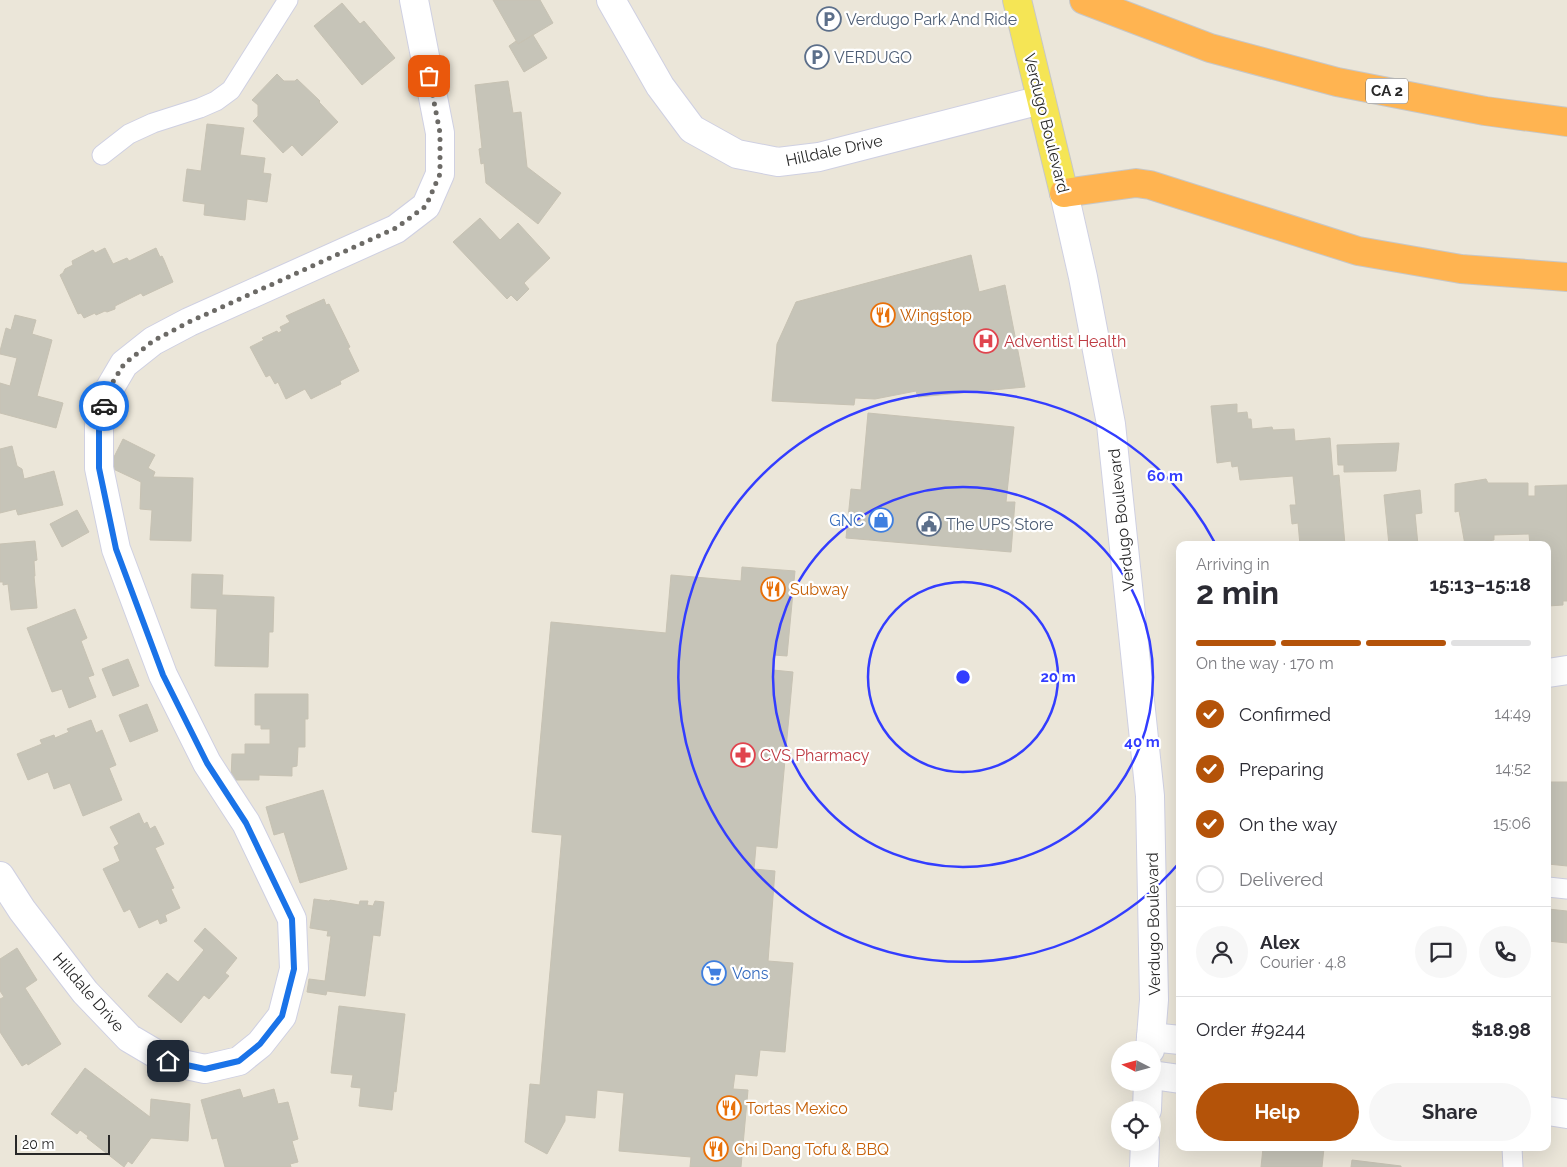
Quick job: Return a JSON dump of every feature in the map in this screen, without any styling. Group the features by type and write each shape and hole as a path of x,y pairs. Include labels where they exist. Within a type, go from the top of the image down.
{"highway":[{"name":"CA 2","path":"1084,0 1210,48 1337,82 1485,111 1567,122"},
{"path":"1064,193 1136,183 1150,185 1358,251 1461,269 1567,277"}],"main road":[{"name":"Verdugo Boulevard","path":"1017,0 1064,193"}],"street":[{"name":"Hilldale Drive","path":"0,876 22,910 85,992 129,1038 168,1061 205,1069 239,1061 260,1044 282,1016 294,969 292,919 246,823 207,763 163,675 116,549 99,468 99,426 106,393 124,364 153,341 189,322 396,228 426,206 440,174 440,133 414,0"},
{"name":"Hilldale Drive","path":"611,0 660,86 692,129 737,154 778,162 819,157 1042,100"},
{"name":"Verdugo Boulevard","path":"1064,193 1083,277 1111,424 1149,786 1154,1000 1151,1041"},
{"path":"1551,673 1567,670"},
{"path":"1161,1043 1176,1041"},
{"path":"1161,1076 1176,1078"},
{"path":"1551,1111 1567,1114"},
{"path":"1144,1167 1145,1151"}],"lane":[{"path":"102,155 130,134 153,123 200,108 216,101 231,90 288,0"},
{"path":"1551,887 1567,889"},
{"path":"1512,1151 1513,1167"}],"building":[{"path":"493,0 540,0 553,23 518,44"},
{"path":"342,3 360,24 364,21 395,58 362,85 314,26"},
{"path":"533,35 547,58 524,72 509,46 516,41 518,44"},
{"path":"277,74 284,81 295,81 297,79 338,122 302,156 292,145 283,153 253,121 258,116 258,105 252,100"},
{"path":"508,81 513,113 521,112 527,167 561,193 538,224 486,183 484,163 481,164 479,149 482,148 475,85"},
{"path":"207,124 244,128 240,155 265,158 263,173 271,174 267,202 247,199 245,220 204,215 205,204 183,201 187,169 201,171"},
{"path":"480,218 500,240 518,223 550,258 524,283 529,289 517,301 511,295 507,299 453,242"},
{"path":"105,248 113,264 127,258 129,261 156,248 160,257 162,256 173,282 143,296 141,293 115,306 115,309 96,315 95,313 84,318 81,313 78,314 60,275 65,269 73,265 72,261 93,250 95,253"},
{"path":"971,255 979,292 1005,285 1025,387 918,397 916,391 875,399 855,398 854,405 772,401 777,344 796,302"},
{"path":"324,299 326,305 329,304 350,347 348,348 359,371 340,381 341,384 311,399 305,389 286,399 278,382 275,384 270,375 266,377 250,347 264,340 262,338 277,331 278,333 282,331 280,327 290,322 286,316"},
{"path":"15,315 36,320 32,334 52,340 37,396 63,403 56,428 0,413 0,383 10,386 17,358 0,354 0,351 6,328 11,330"},
{"path":"1237,404 1237,413 1247,412 1248,419 1251,419 1252,429 1272,427 1273,430 1294,429 1295,441 1330,438 1333,476 1339,475 1345,541 1300,541 1298,523 1292,524 1290,505 1296,505 1293,476 1240,480 1238,466 1232,467 1231,461 1217,463 1211,406"},
{"path":"868,413 1014,427 1006,502 1015,502 1011,552 846,538 851,489 861,490"},
{"path":"123,439 155,455 148,468 155,472 153,477 193,478 191,541 150,540 152,510 140,509 141,482 109,467"},
{"path":"1399,443 1396,471 1344,472 1344,465 1338,465 1337,445"},
{"path":"12,446 17,466 22,469 24,479 54,471 63,505 18,515 16,509 0,513 0,449"},
{"path":"1486,479 1488,483 1528,483 1528,496 1535,496 1535,486 1567,485 1567,601 1563,601 1563,605 1551,606 1551,541 1530,541 1529,534 1494,535 1494,540 1464,541 1459,511 1455,512 1455,484"},
{"path":"1420,490 1422,513 1415,514 1418,541 1389,541 1384,495"},
{"path":"77,510 89,532 62,547 50,524"},
{"path":"35,541 37,560 34,561 34,576 37,608 11,610 8,584 3,585 3,582 0,582 0,544"},
{"path":"742,567 795,571 787,656 774,655 773,670 793,672 777,848 756,846 754,869 775,871 768,961 793,963 785,1052 760,1050 757,1076 735,1074 733,1089 748,1090 741,1167 690,1167 691,1157 619,1151 624,1093 597,1090 595,1118 565,1115 565,1121 547,1154 525,1142 530,1084 540,1085 562,835 532,832 551,622 666,633 671,575 741,581"},
{"path":"192,574 223,575 222,595 274,597 273,632 269,632 268,667 215,666 217,609 191,608"},
{"path":"75,609 87,638 81,641 94,675 88,677 96,697 69,708 62,689 52,692 27,628"},
{"path":"128,659 139,686 113,696 102,669"},
{"path":"255,694 308,694 308,719 305,719 305,747 298,747 297,766 292,767 292,776 259,775 259,780 231,780 232,754 245,754 245,744 270,744 270,729 261,729 261,725 255,725"},
{"path":"147,704 158,731 130,742 119,715"},
{"path":"91,720 96,733 102,730 116,765 109,768 122,800 83,816 70,783 54,789 48,772 28,780 17,754 42,744 40,740 54,735 55,738 69,732 67,729"},
{"path":"1551,782 1567,782 1567,866 1551,864"},
{"path":"323,790 347,869 300,883 284,832 274,835 266,807"},
{"path":"139,813 144,824 147,822 150,829 155,826 164,844 155,848 174,888 171,889 180,908 165,915 167,921 160,924 158,919 139,928 130,909 124,912 103,869 120,861 114,847 119,844 110,827"},
{"path":"314,899 359,905 360,901 368,901 367,905 373,906 375,901 384,902 380,936 373,935 365,996 327,991 326,995 307,992 309,979 325,981 331,936 327,936 328,931 310,928"},
{"path":"1551,909 1567,911 1567,943 1551,941"},
{"path":"205,928 237,958 225,973 229,976 209,999 204,995 181,1023 148,996 167,973 178,982 204,950 194,941"},
{"path":"17,948 37,980 25,988 61,1044 28,1065 27,1063 22,1066 0,1032 0,999 4,997 0,991 0,959"},
{"path":"339,1006 405,1014 396,1092 394,1091 392,1110 359,1106 361,1088 351,1087 353,1075 331,1073"},
{"path":"85,1068 150,1117 151,1099 190,1104 188,1141 151,1138 132,1164 128,1161 124,1167 87,1138 88,1136 80,1130 77,1134 51,1114"},
{"path":"240,1089 243,1098 274,1089 278,1104 288,1102 298,1139 292,1141 298,1162 290,1164 291,1167 225,1167 217,1138 212,1139 201,1100"},
{"path":"1263,1151 1324,1151 1322,1167 1261,1167"},
{"path":"1352,1160 1401,1166 1401,1167 1351,1167"}],"way so far":[{"path":"104,406 106,393 124,364 153,341 189,322 396,228 426,206 440,174 440,133 429,76"}],"place":[{"name":"Verdugo Park And Ride","path":"829,19"},
{"name":"VERDUGO","path":"817,57"},
{"name":"Wingstop","path":"883,315"},
{"name":"Adventist Health","path":"986,341"},
{"name":"GNC","path":"881,520"},
{"name":"The UPS Store","path":"929,524"},
{"name":"Subway","path":"773,589"},
{"name":"CVS Pharmacy","path":"743,755"},
{"name":"Vons","path":"714,973"},
{"name":"Tortas Mexico","path":"729,1108"},
{"name":"Chi Dang Tofu & BBQ","path":"716,1149"}],"route":[{"path":"104,406 99,426 99,468 116,549 163,675 207,763 246,823 292,919 294,969 282,1016 260,1044 239,1061 205,1069 168,1061"}]}
